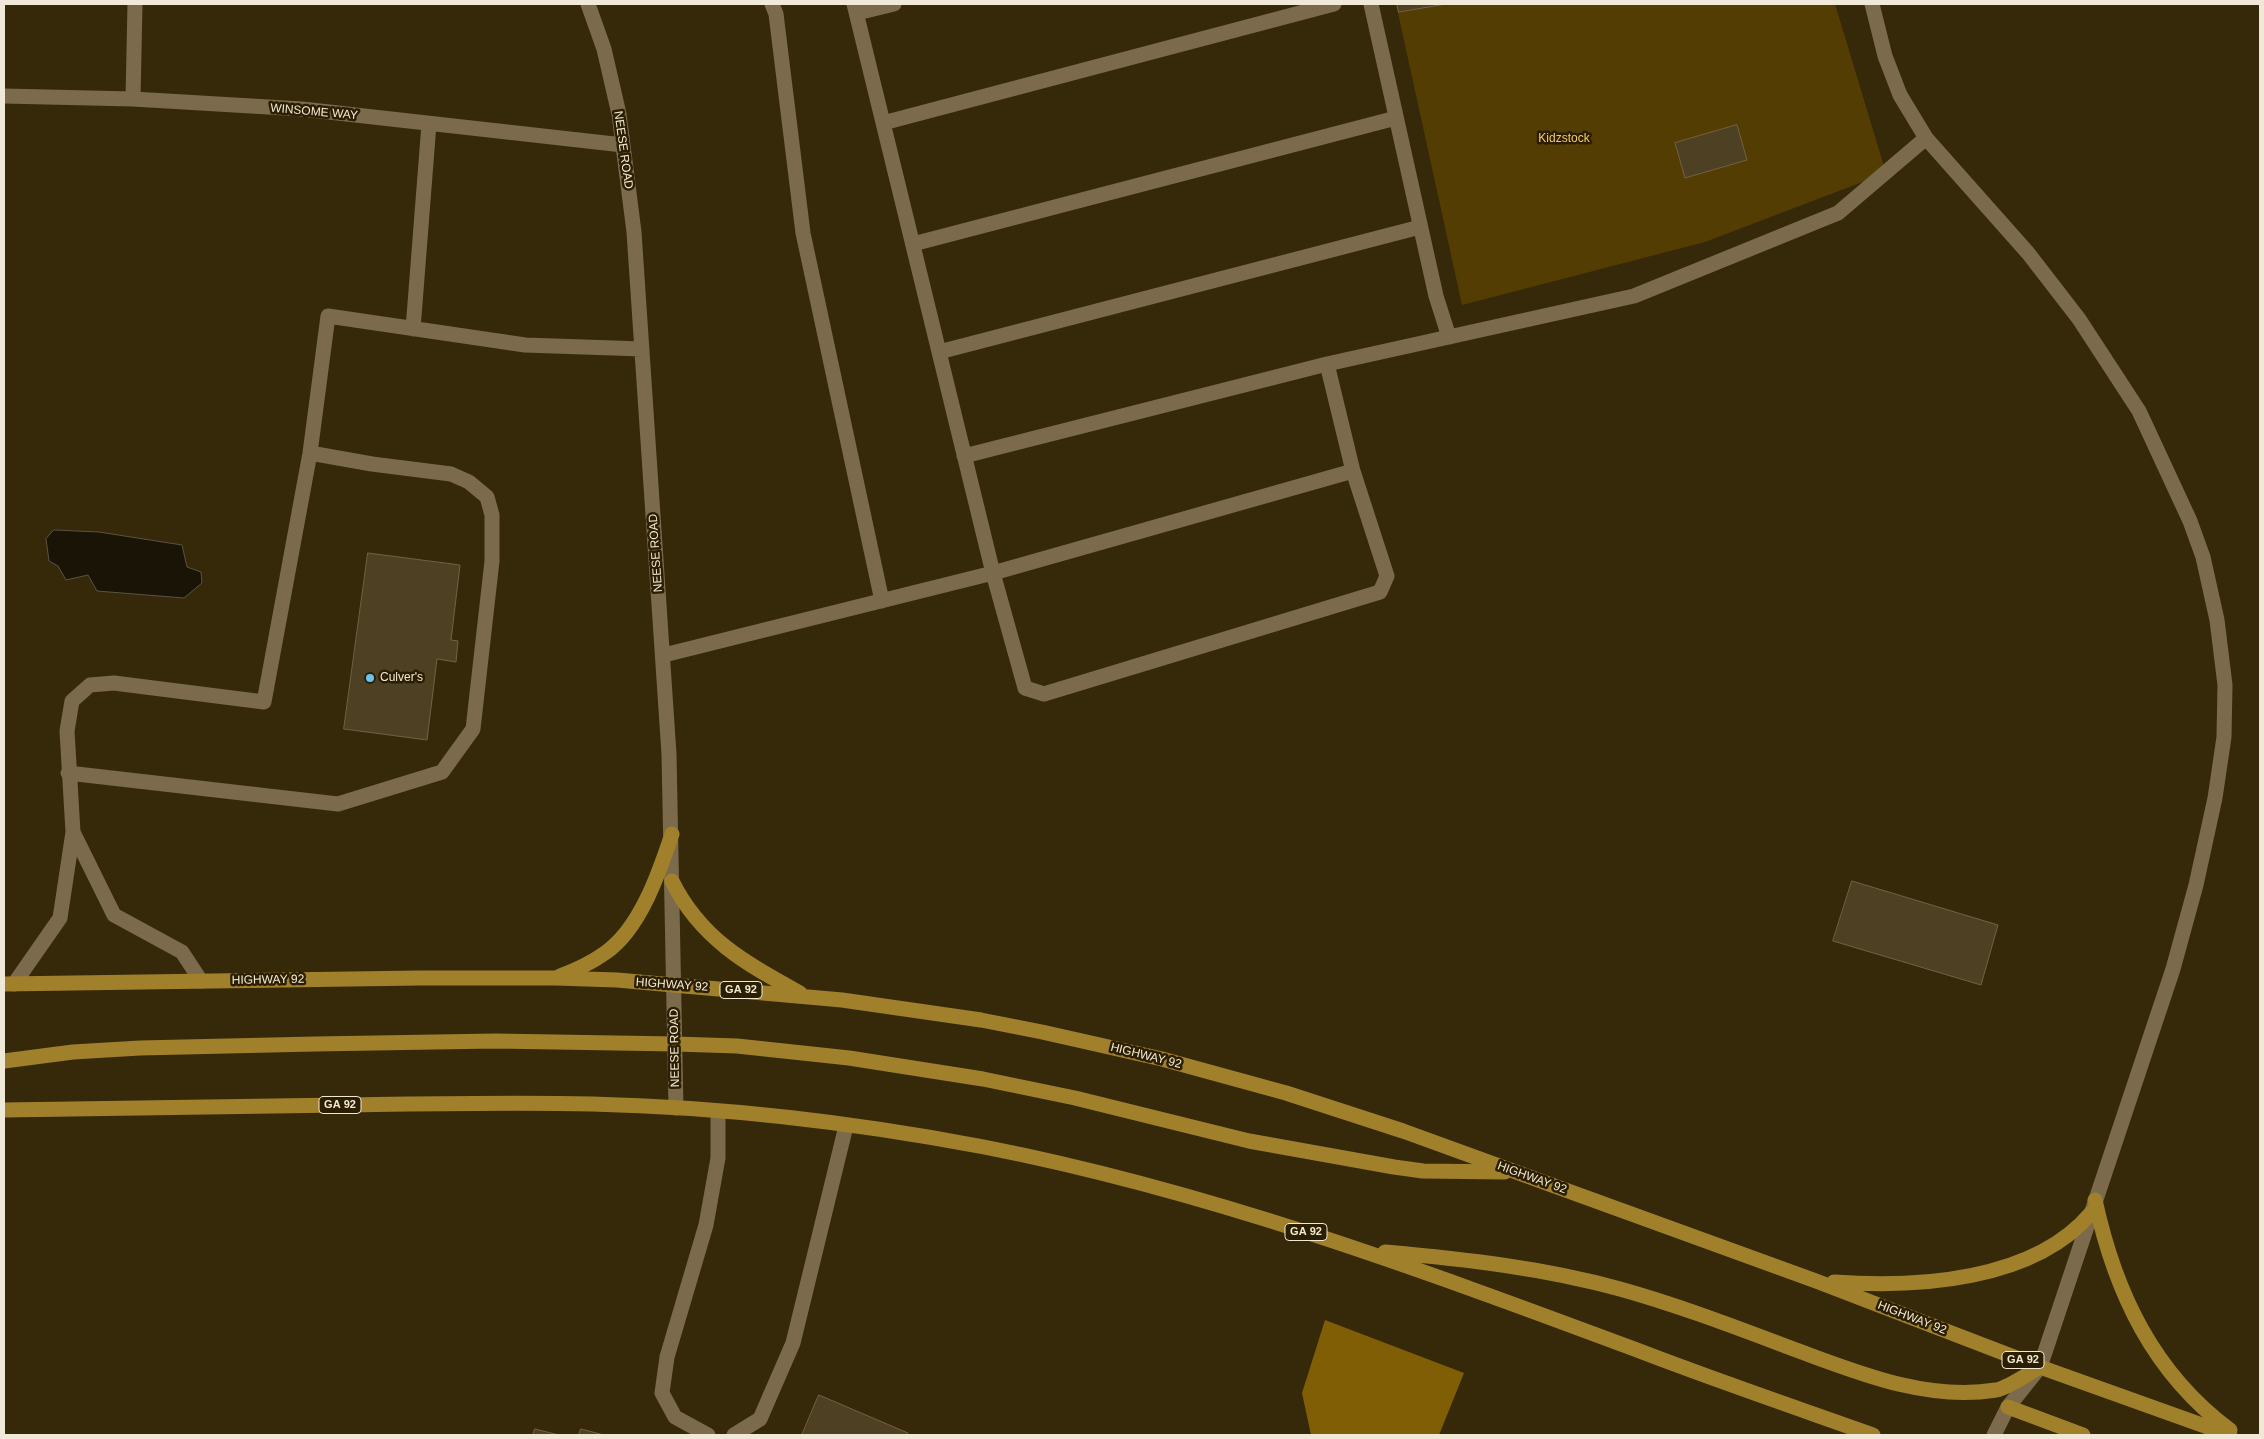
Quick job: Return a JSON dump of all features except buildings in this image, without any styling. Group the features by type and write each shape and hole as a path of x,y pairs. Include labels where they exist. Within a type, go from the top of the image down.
{"main road":[{"path":"556,978 582,967 606,952 627,932 655,881 672,834"},
{"path":"672,881 685,905 706,932 750,965 808,997"},
{"name":"HIGHWAY 92","path":"9,984 201,980 556,978 674,984 808,997 910,1009 981,1020 1162,1059 1286,1093 1517,1172 1816,1281 2040,1367 2230,1435"},
{"path":"4,1061 73,1052 140,1048 495,1041 676,1044 801,1052 925,1069 1074,1098 1249,1142 1394,1167 1432,1172 1517,1172"},
{"name":"GA 92","path":"4,1110 468,1103 593,1104 676,1108 846,1126 982,1147 1145,1183 1252,1214 1440,1277 1873,1435"},
{"path":"1816,1281 1876,1285 1922,1283 1978,1273 2025,1260 2058,1242 2081,1225 2093,1206"},
{"path":"2093,1206 2127,1303 2145,1337 2190,1396 2215,1419 2237,1435"},
{"path":"1362,1250 1460,1259 1581,1279 1663,1301 1870,1377 1926,1390 1967,1393 1999,1389 2040,1367"},
{"path":"2008,1407 2084,1435"}],"street":[{"path":"133,99 135,4"},
{"name":"NEESE ROAD","path":"588,4 604,49 619,114 634,232 664,655 672,834 676,1108"},
{"path":"772,4 776,14 804,233 882,601"},
{"path":"894,4 855,9 993,573 1025,688 1044,694 1380,592 1387,576 1353,471 1326,364"},
{"path":"883,123 1334,4"},
{"path":"1371,4 1436,296 1449,337"},
{"path":"1872,4 1885,56 1900,95 1926,138 2034,260 2079,319 2139,411 2190,521 2203,557 2217,620 2224,685 2224,737 2216,798 2196,885 2173,969 2040,1367 2008,1407 1994,1435"},
{"name":"WINSOME WAY","path":"4,96 133,99 302,110 623,145"},
{"path":"913,244 1396,118"},
{"path":"413,329 429,124"},
{"path":"964,456 1326,364 1634,296 1838,213 1926,138"},
{"path":"939,352 1420,227"},
{"path":"9,984 60,918 73,832 67,731 72,701 90,685 114,683 264,702 310,453 328,316 525,345 642,349"},
{"path":"68,773 338,804 442,772 473,729 492,561 492,515 487,497 469,482 450,474 372,464 310,453"},
{"path":"664,655 993,573 1353,471"},
{"path":"73,832 114,915 182,952 201,980"},
{"path":"708,1435 675,1417 662,1393 667,1357 706,1225 718,1158 718,1112"},
{"path":"736,1435 760,1418 792,1343 846,1126"}],"green space":[{"name":"Kidzstock","path":"1396,4 1835,4 1886,173 1705,242 1462,305"}],"shaded area":[{"path":"54,530 99,532 182,545 187,567 201,572 202,583 184,598 97,591 88,575 66,580 58,566 49,561 46,539"},
{"path":"1325,1320 1464,1373 1439,1435 1311,1435 1302,1393"}],"place":[{"name":"Culver's","path":"370,678"}]}
